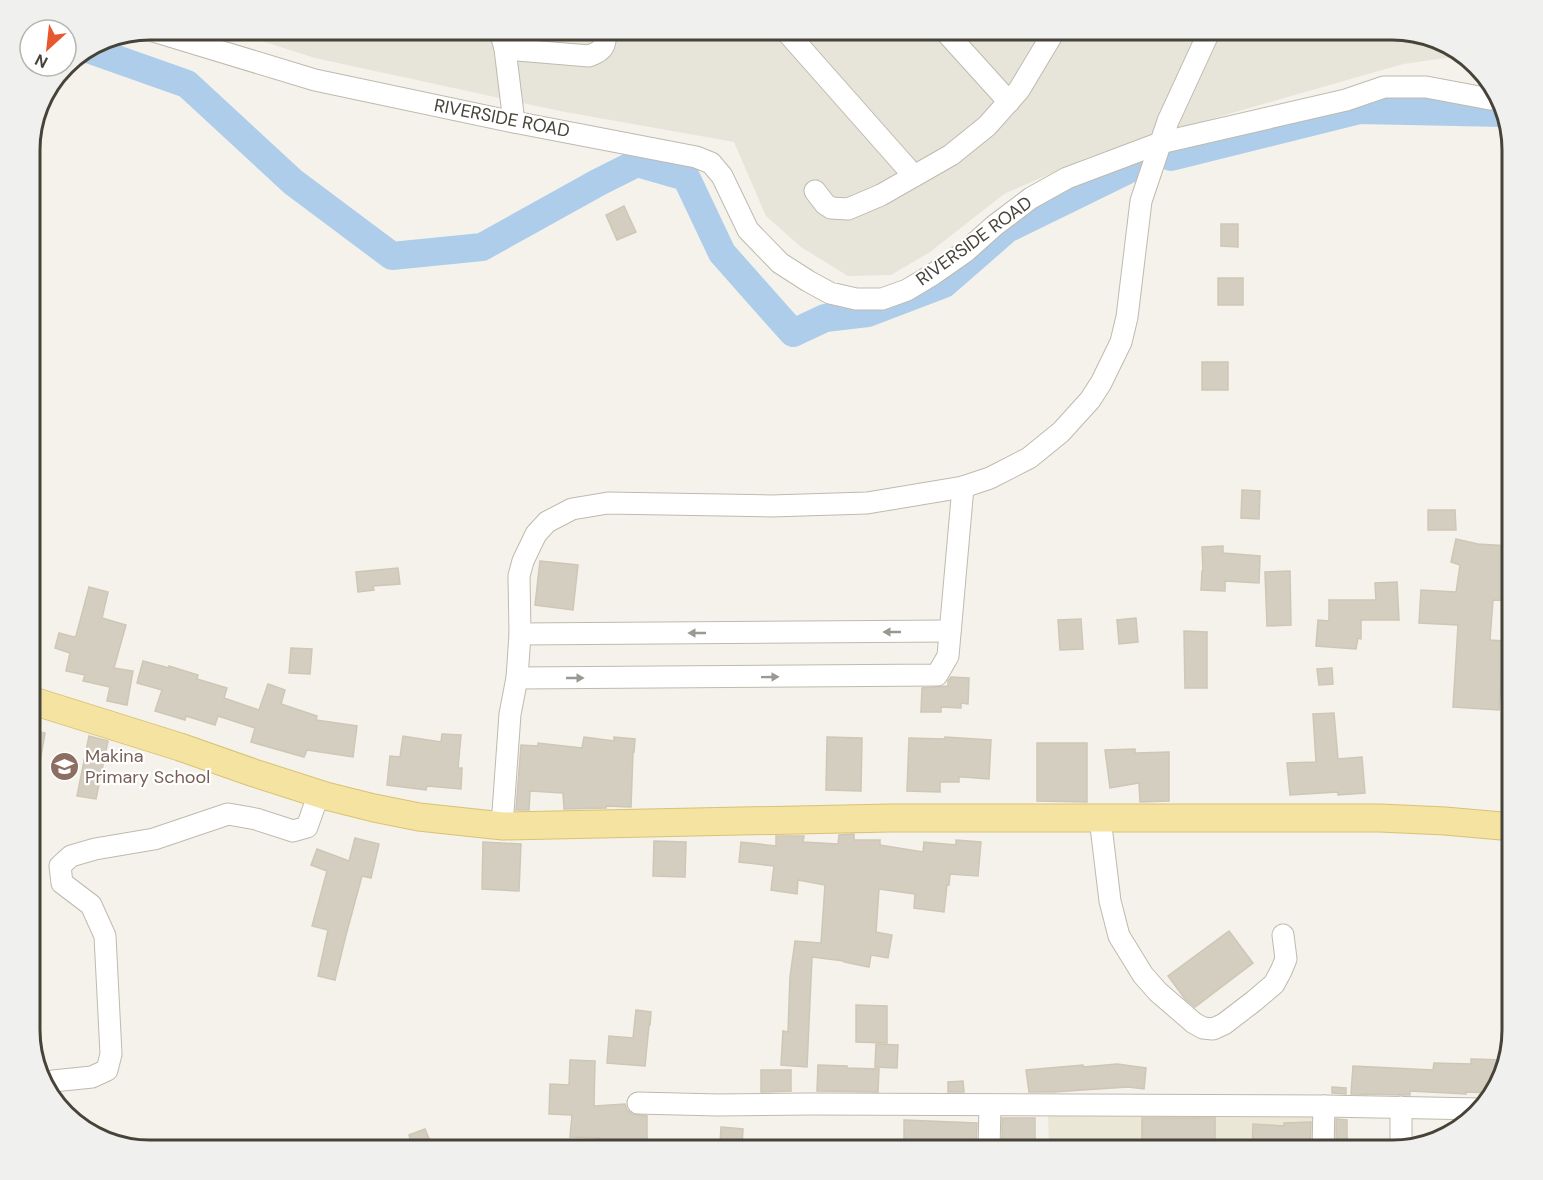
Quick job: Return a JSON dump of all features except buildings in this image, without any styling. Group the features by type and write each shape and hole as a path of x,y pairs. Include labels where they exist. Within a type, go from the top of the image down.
{"main road":[{"path":"41,703 319,794 419,817 502,826 901,818 1380,818 1502,826"}],"street":[{"path":"794,40 915,176"},
{"path":"953,40 1009,102"},
{"path":"815,191 831,208 848,209 881,195 951,155 987,126 1009,102 1019,90 1049,40"},
{"path":"502,826 510,714 517,678 520,634 519,576 523,561 536,534 547,522 572,509 608,503 771,506 867,503 963,487 990,478 1029,458 1072,421 1090,400 1121,342 1127,317 1141,201 1167,121 1205,40"},
{"name":"RIVERSIDE ROAD","path":"186,41 315,80 696,157 711,163 722,176 748,230 780,263 830,293 856,299 882,298 907,290 965,252 994,226 1049,188 1067,178 1160,143 1346,100 1384,87 1426,87 1490,99"},
{"path":"502,41 514,122"},
{"path":"506,41 589,56 600,52 605,41"},
{"path":"517,678 937,675 948,656 963,487"},
{"path":"520,634 950,631"},
{"path":"53,1081 92,1077 107,1070 111,1054 105,936 91,904 62,883 60,866 71,856 95,849 154,839 228,814 256,819 293,831 307,827 319,794"},
{"path":"1100,818 1110,901 1119,936 1143,975 1158,992 1194,1023 1203,1028 1213,1029 1224,1024 1274,984 1286,959 1283,935"},
{"path":"638,1103 718,1106 778,1104 1468,1109"},
{"path":"989,1140 990,1105"},
{"path":"1323,1140 1324,1106"},
{"path":"1401,1107 1401,1139"}],"shaded area":[{"path":"1393,40 1428,46 1451,57 1403,64 1091,156 1004,194 930,252 891,275 848,276 801,247 766,216 734,142 560,111 315,58 261,41"},
{"path":"1048,1114 1314,1117 1314,1140 1049,1140"}],"waterway":[{"path":"100,53 187,84 293,182 392,256 482,247 637,163 686,177 722,253 793,333 825,318 868,313 944,284 1007,229 1134,167"},
{"path":"1171,157 1360,110 1496,113"}],"place":[{"name":"Makina Primary School","path":"64,766"}]}
